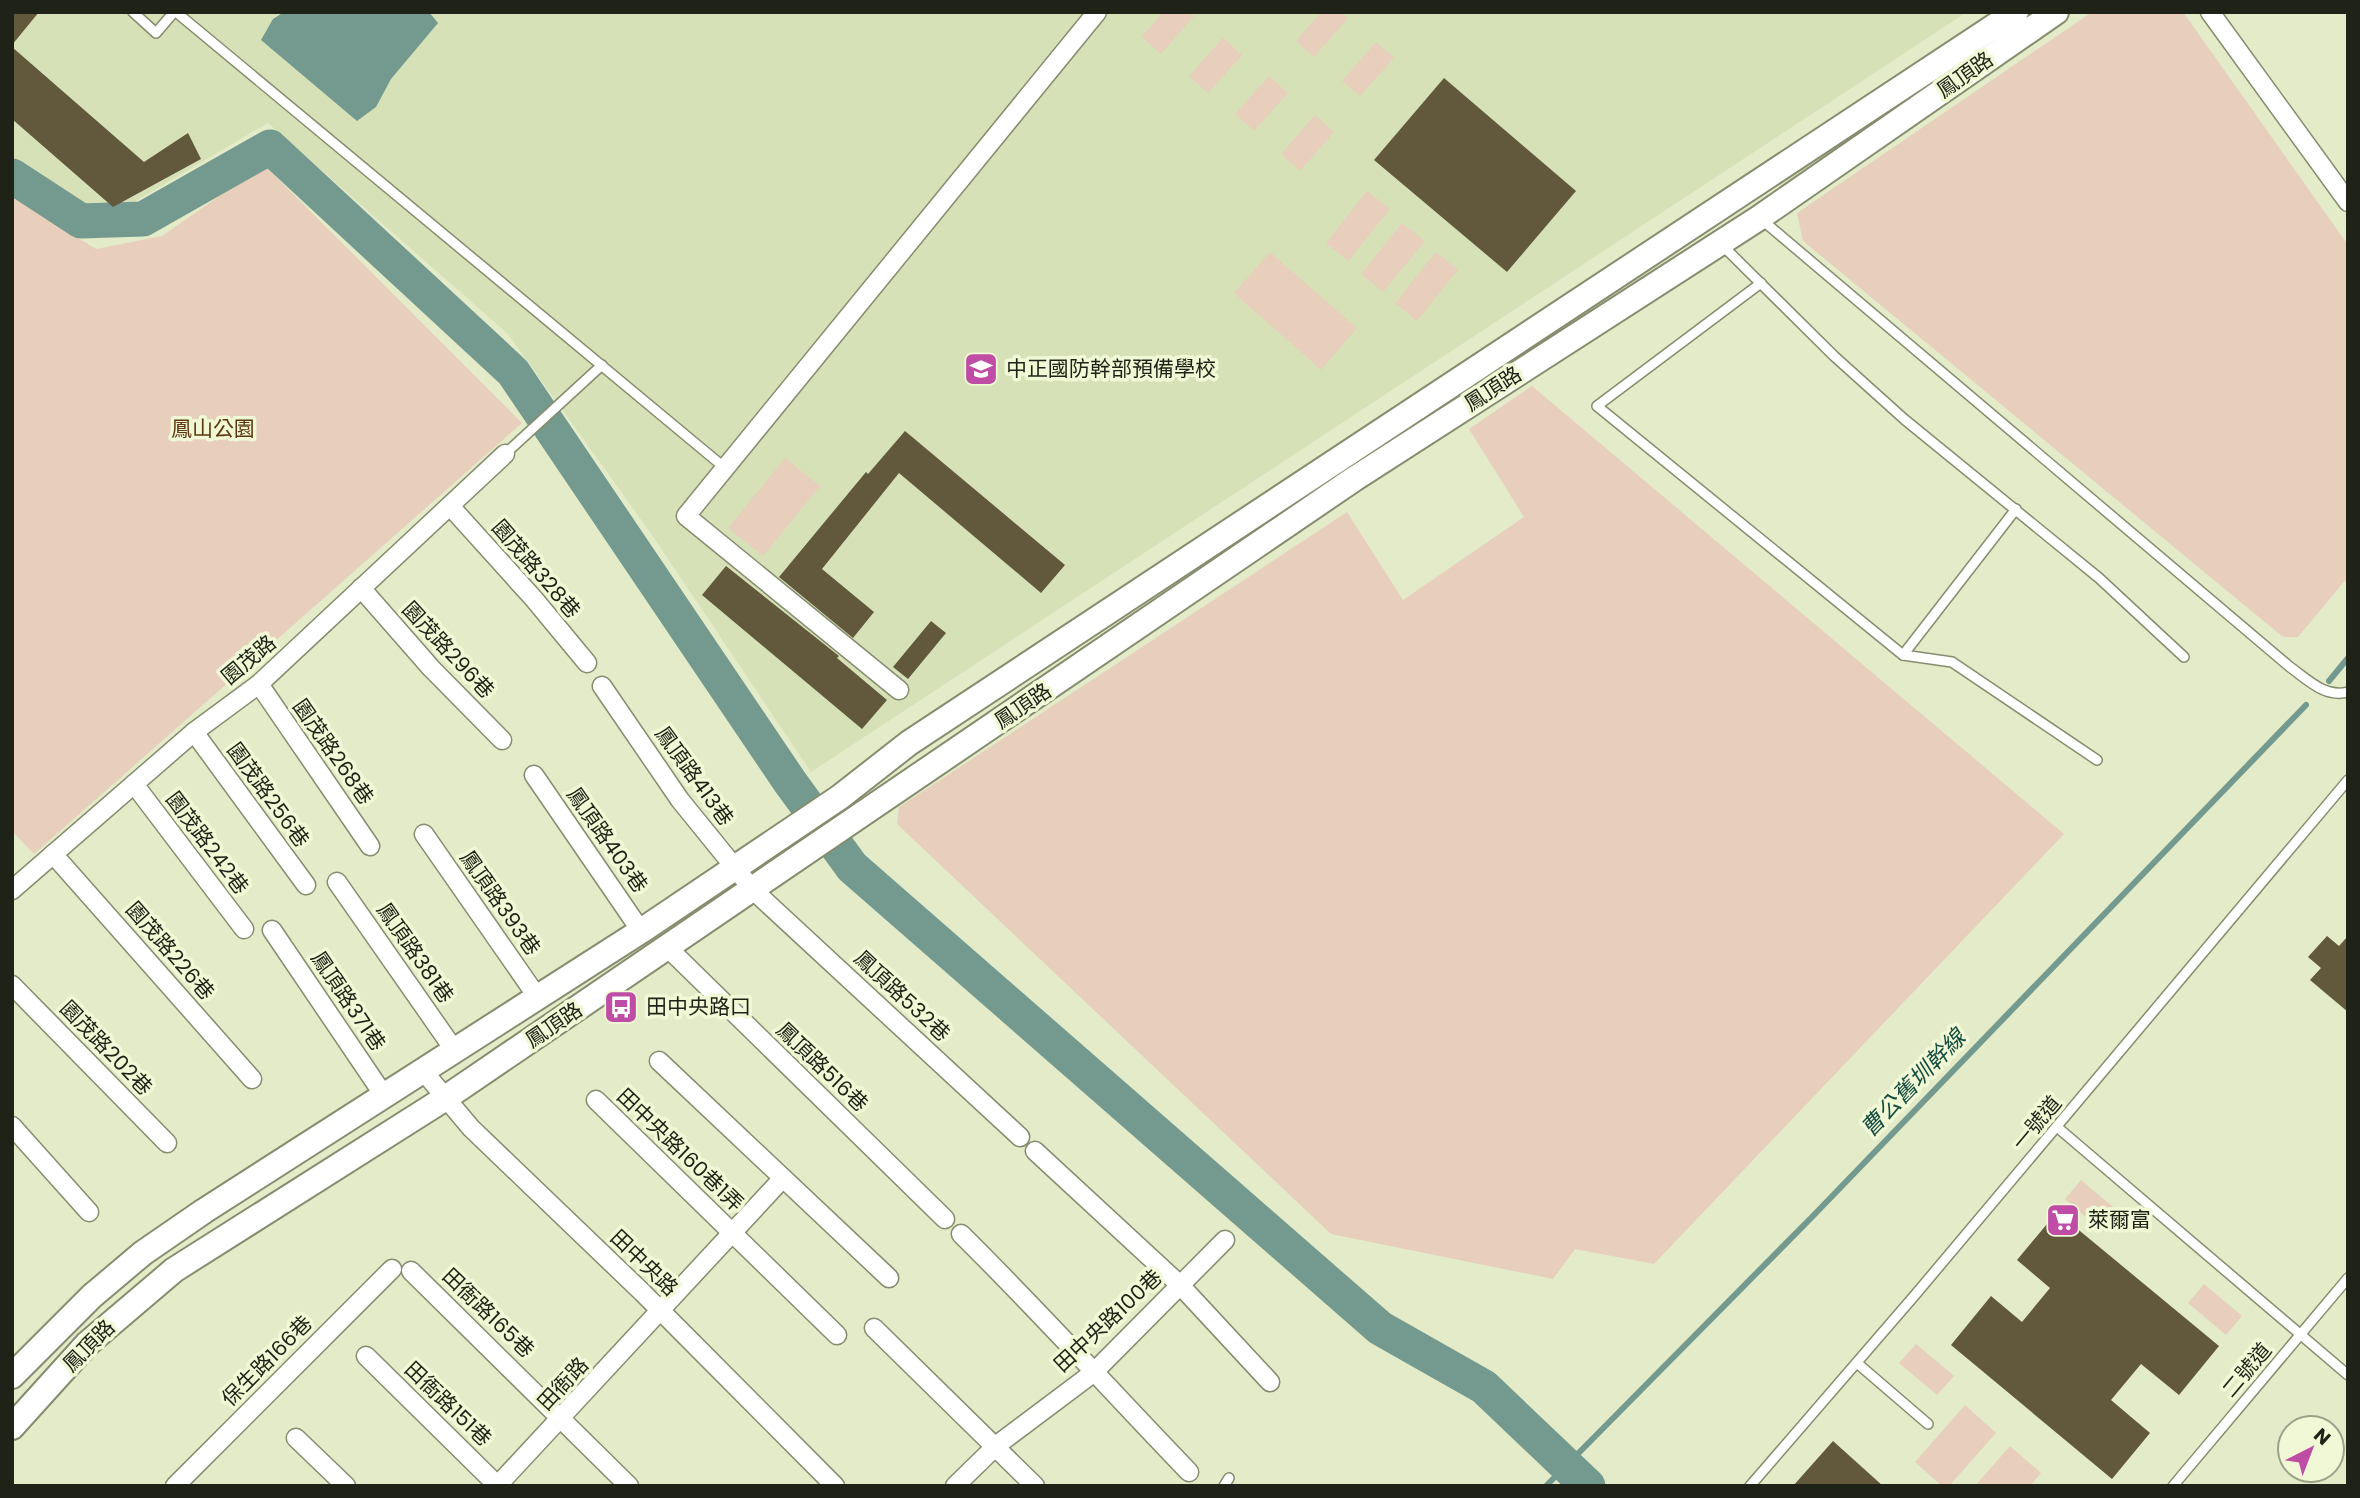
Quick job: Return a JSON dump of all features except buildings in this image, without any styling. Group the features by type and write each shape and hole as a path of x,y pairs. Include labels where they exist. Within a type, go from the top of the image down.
{"main road":[{"name":"鳳頂路","path":"12,1376 92,1296 143,1253 641,931 840,797 909,743 2016,12"},
{"name":"鳳頂路","path":"12,1427 87,1344 174,1269 444,1099 1354,479 1759,218 2056,12"}],"street":[{"path":"899,690 686,516 1097,12"},
{"path":"2210,12 2348,202"},
{"name":"園茂路","path":"14,883 53,854 194,732 259,684 505,454"},
{"name":"園茂路328巷","path":"450,506 587,663"},
{"name":"園茂路296巷","path":"361,588 431,668 502,740"},
{"name":"園茂路268巷","path":"259,684 370,846"},
{"name":"鳳頂路413巷","path":"602,686 680,800 752,890"},
{"name":"園茂路256巷","path":"194,732 306,885"},
{"name":"鳳頂路403巷","path":"534,775 641,931"},
{"name":"園茂路242巷","path":"134,784 244,929"},
{"name":"鳳頂路393巷","path":"424,834 538,999"},
{"name":"園茂路226巷","path":"53,854 252,1079"},
{"name":"鳳頂路381巷","path":"337,882 455,1051"},
{"name":"鳳頂路532巷","path":"752,890 1020,1137"},
{"name":"鳳頂路371巷","path":"272,930 385,1097"},
{"name":"鳳頂路516巷","path":"668,948 945,1219"},
{"name":"園茂路202巷","path":"12,985 167,1143"},
{"path":"659,1061 889,1278"},
{"name":"田中央路","path":"424,1072 444,1099 835,1486"},
{"name":"田中央路160巷1弄","path":"596,1100 837,1335"},
{"path":"12,1126 89,1212"},
{"path":"1035,1151 1180,1285 1270,1382"},
{"name":"田衙路","path":"498,1485 783,1178"},
{"path":"961,1234 1045,1317 1093,1373 1189,1472"},
{"name":"田中央路100巷","path":"955,1486 997,1445 1093,1373 1225,1240"},
{"name":"保生路166巷","path":"175,1486 392,1269"},
{"name":"田衙路165巷","path":"411,1271 629,1486"},
{"path":"874,1328 997,1445 1035,1486"},
{"name":"田衙路151巷","path":"366,1356 498,1485"},
{"path":"296,1438 346,1486"}],"lane":[{"path":"133,12 156,33 175,12 725,468"},
{"path":"1759,218 2290,667 2322,690 2336,695 2348,692"},
{"path":"1720,243 1834,356 1904,419 2099,578 2184,657"},
{"path":"1761,283 1597,406 1903,655 1952,662 2097,760"},
{"path":"505,454 602,365"},
{"path":"1903,655 2016,509"},
{"name":"一號道","path":"1750,1486 2057,1127 2348,780"},
{"path":"2057,1127 2348,1375"},
{"name":"二號道","path":"2173,1486 2348,1278"},
{"path":"1857,1363 1928,1424"}],"shaded area":[{"name":"中正國防幹部預備學校","path":"12,12 1967,12 811,772 650,532 508,334 268,123 124,208 89,207 12,160"}],"green space":[{"path":"1163,12 1195,15 1161,54 1142,37"},
{"path":"1321,12 1341,12 1348,18 1314,57 1296,41"},
{"path":"2092,12 2183,12 2348,245 2348,577 2298,637 2283,637 1803,241 1797,213"},
{"path":"1223,38 1242,55 1208,93 1189,76"},
{"path":"1376,42 1394,58 1360,96 1342,81"},
{"path":"1269,76 1288,93 1254,131 1235,114"},
{"path":"1315,115 1334,132 1300,171 1281,154"},
{"name":"鳳山公園","path":"264,165 522,423 34,854 12,831 12,197 96,249 162,236"},
{"path":"1367,191 1390,209 1348,261 1326,243"},
{"path":"1402,223 1425,241 1383,292 1361,274"},
{"path":"1270,252 1357,328 1321,370 1234,293"},
{"path":"1436,252 1458,270 1417,321 1395,303"},
{"path":"1532,386 2064,834 1654,1264 1575,1249 1553,1279 1331,1234 897,824 899,807 1347,512 1403,600 1524,517 1469,429"},
{"path":"785,458 820,486 763,556 728,528"},
{"path":"2081,1180 2119,1212 2103,1232 2065,1199"},
{"path":"2204,1284 2242,1316 2226,1335 2188,1303"},
{"path":"1916,1344 1954,1376 1937,1395 1899,1363"},
{"path":"1965,1405 1996,1433 1949,1486 1942,1486 1915,1462"},
{"path":"2010,1446 2041,1473 2030,1486 1975,1486"}],"water":[{"path":"284,12 429,12 438,23 391,79 376,107 357,121 261,40 273,19"}],"waterway":[{"path":"12,176 81,221 143,219 270,147 513,372 790,782 852,867 1380,1328 1484,1387 1588,1486"},
{"path":"2329,681 2348,658"},
{"name":"曹公舊圳幹線","path":"1546,1486 1812,1217 2306,705"}],"place":[{"name":"中正國防幹部預備學校","path":"981,369"},
{"name":"田中央路口","path":"621,1007"},
{"name":"萊爾富","path":"2063,1220"}]}
